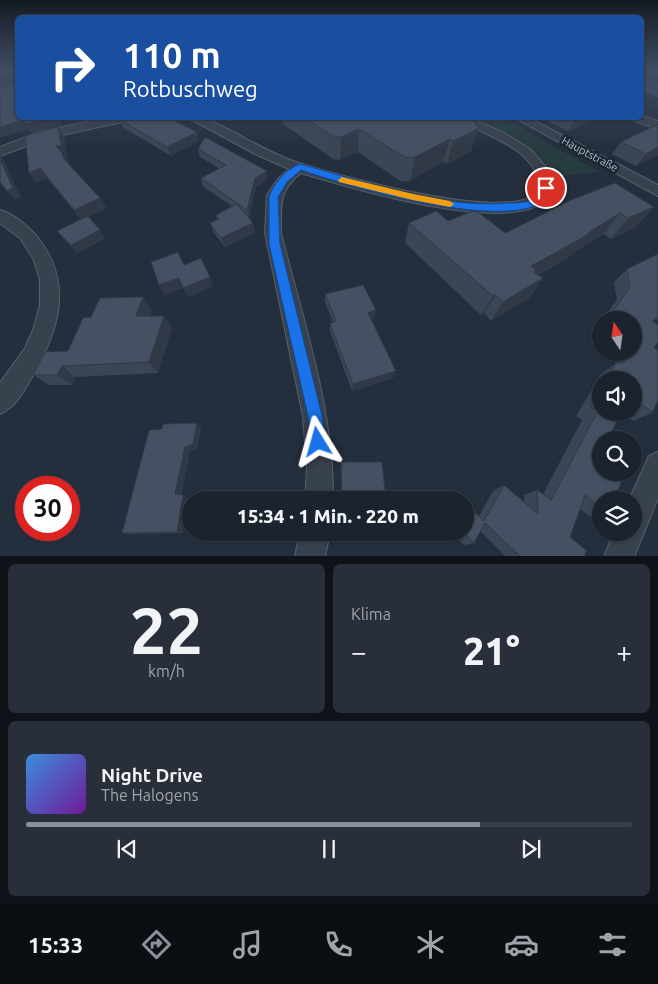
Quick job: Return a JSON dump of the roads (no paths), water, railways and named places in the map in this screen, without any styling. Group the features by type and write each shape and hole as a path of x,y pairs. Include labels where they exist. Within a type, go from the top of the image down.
{"street":[{"path":"0,152 44,136 113,120"},
{"path":"199,120 269,156 300,167 395,193 463,206 491,208 519,207 534,203 541,198 546,188 544,177 527,154 511,142 465,120"},
{"name":"Hauptstraße","path":"525,120 658,191"},
{"path":"644,120 658,125"},
{"path":"300,167 283,180 276,190 273,203 273,233 315,416 320,468 319,491"},
{"path":"0,215 32,239 45,263 50,296 46,323 38,346 20,377 0,402"},
{"path":"642,503 657,470"},
{"path":"310,556 313,541"},
{"path":"619,556 625,541"}]}
